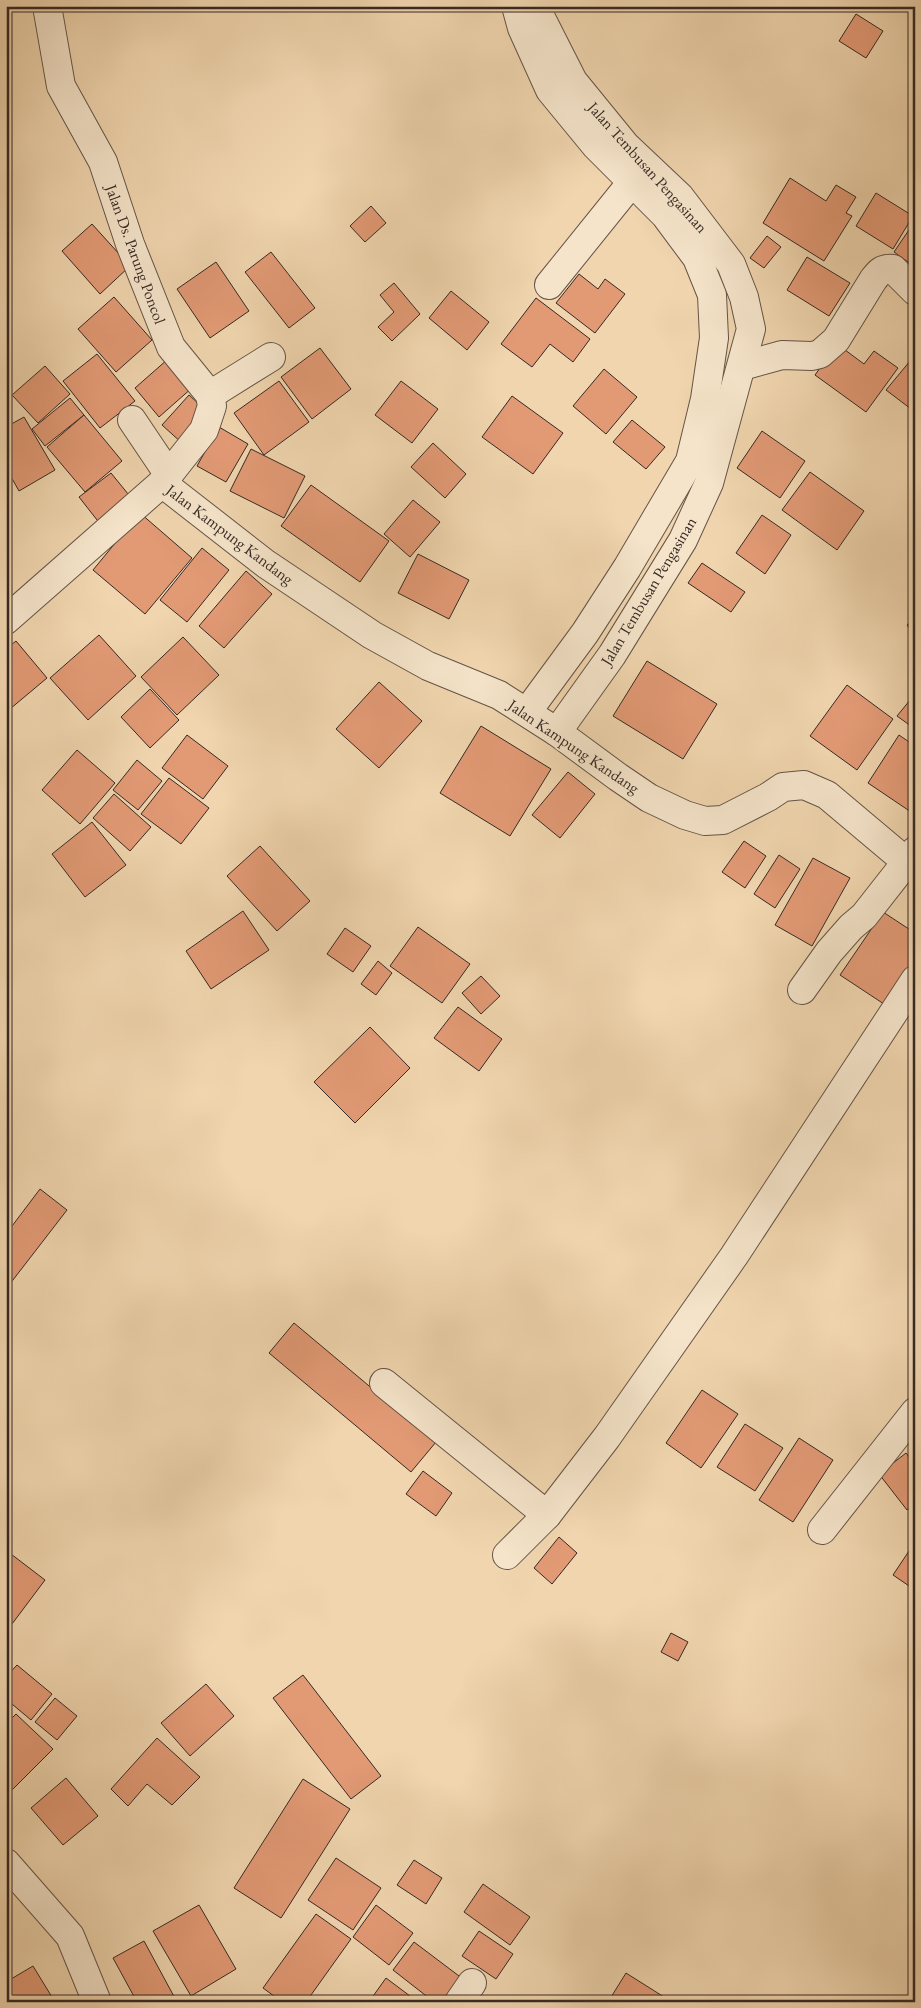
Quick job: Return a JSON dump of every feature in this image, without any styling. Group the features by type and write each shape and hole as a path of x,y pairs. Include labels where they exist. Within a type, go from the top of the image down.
{"street":[{"name":"Jalan Ds. Parung Poncol","path":"47,6 61,86 104,162 130,244 170,347 210,395"},
{"name":"Jalan Tembusan Pengasinan","path":"516,6 522,28 550,90 596,146 665,215 697,258 712,295 714,338 705,399 690,460 612,592 585,633 527,712"},
{"name":"Jalan Tembusan Pengasinan","path":"537,6 539,14 573,81 626,146 680,197 731,264 744,297 751,329 710,483 683,540 612,655 557,732"},
{"path":"549,286 632,182"},
{"path":"742,366 782,355 812,356 820,354 836,340 879,271 885,268 893,269 915,291"},
{"path":"714,338 751,329"},
{"path":"6,620 166,479 204,430 212,406 210,395 271,358"},
{"name":"Jalan Kampung Kandang","path":"132,420 166,479 266,564 372,636 428,666 499,695 527,712 650,798 705,821 723,820 768,798 783,786 804,785 827,795 912,861"},
{"path":"802,990 829,952 851,927 864,916 912,861"},
{"path":"507,1555 556,1503 607,1437 734,1256 915,980"},
{"path":"384,1383 556,1503"},
{"path":"822,1530 915,1412"},
{"path":"6,1863 70,1936 97,2002"}],"building":[{"path":"856,14 883,31 866,58 839,41"},
{"path":"6,68 12,78 6,82"},
{"path":"790,178 826,201 836,185 856,197 846,213 852,216 824,261 763,223"},
{"path":"876,193 913,216 893,249 856,226"},
{"path":"371,206 386,223 365,242 350,226"},
{"path":"915,221 915,267 894,252"},
{"path":"92,224 130,266 100,294 62,251"},
{"path":"767,236 781,247 764,268 750,258"},
{"path":"271,252 315,308 289,328 245,272"},
{"path":"807,257 850,283 829,316 787,290"},
{"path":"216,262 249,311 210,338 177,289"},
{"path":"579,274 598,289 605,279 625,294 595,333 556,303"},
{"path":"394,283 420,314 392,341 378,327 394,312 380,295"},
{"path":"451,291 489,322 467,350 429,318"},
{"path":"114,297 152,340 116,372 78,329"},
{"path":"536,298 590,339 573,362 550,344 532,367 501,344"},
{"path":"837,344 864,364 874,351 898,368 866,412 815,375"},
{"path":"320,348 351,389 312,419 281,377"},
{"path":"97,354 135,401 100,428 63,381"},
{"path":"915,355 915,412 886,390"},
{"path":"168,359 193,387 159,417 135,388"},
{"path":"45,366 70,394 38,423 12,395"},
{"path":"604,369 637,397 606,434 573,406"},
{"path":"279,381 309,422 264,455 234,413"},
{"path":"401,381 438,409 412,443 375,415"},
{"path":"189,395 210,414 183,444 162,425"},
{"path":"512,396 563,433 533,474 482,437"},
{"path":"70,398 84,415 45,446 32,429"},
{"path":"84,415 122,461 85,492 47,447"},
{"path":"24,417 55,470 19,491 6,468 6,427"},
{"path":"632,420 665,447 646,469 613,442"},
{"path":"219,427 248,444 226,482 197,466"},
{"path":"762,431 805,461 780,498 737,468"},
{"path":"433,443 466,474 445,498 411,467"},
{"path":"251,449 305,476 284,518 230,491"},
{"path":"810,472 864,511 837,550 782,510"},
{"path":"111,473 133,500 101,525 79,497"},
{"path":"311,485 389,541 360,582 281,526"},
{"path":"413,500 440,522 410,557 384,534"},
{"path":"140,513 192,558 145,614 93,570"},
{"path":"762,515 791,535 765,574 736,553"},
{"path":"202,548 229,570 187,622 160,600"},
{"path":"418,554 469,580 449,619 398,593"},
{"path":"702,563 745,592 731,612 688,583"},
{"path":"246,571 272,594 224,648 199,626"},
{"path":"915,619 915,636 907,625"},
{"path":"99,635 136,676 88,720 50,678"},
{"path":"183,637 219,675 177,715 141,677"},
{"path":"16,641 47,678 10,709 6,704 6,649"},
{"path":"647,661 717,704 683,759 613,716"},
{"path":"379,682 422,721 379,768 336,729"},
{"path":"847,685 893,719 857,770 810,736"},
{"path":"150,689 179,720 150,748 121,717"},
{"path":"915,694 915,729 897,716"},
{"path":"481,726 551,769 510,836 440,793"},
{"path":"187,735 228,766 203,799 162,768"},
{"path":"899,735 915,746 915,807 911,812 868,783"},
{"path":"77,750 115,783 80,824 42,790"},
{"path":"137,760 162,781 138,810 113,790"},
{"path":"568,772 595,794 560,838 532,815"},
{"path":"169,778 209,808 181,844 141,814"},
{"path":"114,794 151,827 130,851 93,818"},
{"path":"92,822 126,865 85,897 52,854"},
{"path":"744,841 766,856 745,888 722,872"},
{"path":"260,846 310,901 277,931 227,876"},
{"path":"779,855 800,869 775,908 754,894"},
{"path":"813,858 850,878 812,946 775,925"},
{"path":"243,911 269,950 211,989 186,951"},
{"path":"883,912 915,933 915,971 890,1008 840,975"},
{"path":"418,927 470,964 442,1003 390,966"},
{"path":"345,928 371,946 353,972 327,954"},
{"path":"378,961 392,973 376,995 361,984"},
{"path":"481,976 500,996 481,1014 462,993"},
{"path":"458,1007 502,1039 479,1071 434,1038"},
{"path":"370,1027 410,1068 355,1123 314,1082"},
{"path":"40,1189 67,1210 6,1289 6,1234"},
{"path":"294,1323 436,1442 411,1472 269,1353"},
{"path":"702,1390 738,1414 701,1468 666,1443"},
{"path":"745,1424 783,1448 755,1491 717,1467"},
{"path":"799,1438 833,1460 793,1522 759,1500"},
{"path":"906,1453 915,1464 915,1504 907,1510 879,1474"},
{"path":"423,1471 452,1493 436,1516 406,1494"},
{"path":"559,1537 577,1553 552,1584 534,1568"},
{"path":"915,1542 915,1590 893,1575"},
{"path":"11,1554 45,1580 6,1632 6,1560"},
{"path":"671,1633 688,1642 678,1661 661,1652"},
{"path":"17,1665 52,1694 31,1720 6,1699 6,1677"},
{"path":"303,1675 381,1776 351,1799 273,1698"},
{"path":"206,1684 234,1716 190,1756 161,1723"},
{"path":"55,1698 77,1716 57,1740 35,1722"},
{"path":"16,1714 53,1749 12,1790 6,1784 6,1724"},
{"path":"157,1738 200,1777 172,1805 147,1784 128,1806 111,1789"},
{"path":"66,1778 98,1816 63,1845 31,1808"},
{"path":"303,1779 350,1809 281,1918 234,1888"},
{"path":"336,1858 381,1888 353,1930 308,1900"},
{"path":"414,1860 442,1878 426,1904 397,1885"},
{"path":"483,1884 530,1917 510,1945 464,1912"},
{"path":"199,1905 236,1969 191,1996 153,1931"},
{"path":"376,1905 413,1933 389,1965 353,1937"},
{"path":"316,1914 351,1939 306,2002 282,2002 263,1988"},
{"path":"479,1931 513,1954 496,1979 462,1956"},
{"path":"144,1941 177,2002 137,2002 113,1958"},
{"path":"414,1942 467,1982 452,2002 434,2002 393,1970"},
{"path":"33,1966 55,2002 6,2002 6,1982"},
{"path":"626,1973 672,2002 608,2002"},
{"path":"386,1978 418,2002 375,2002 371,1999"}]}
